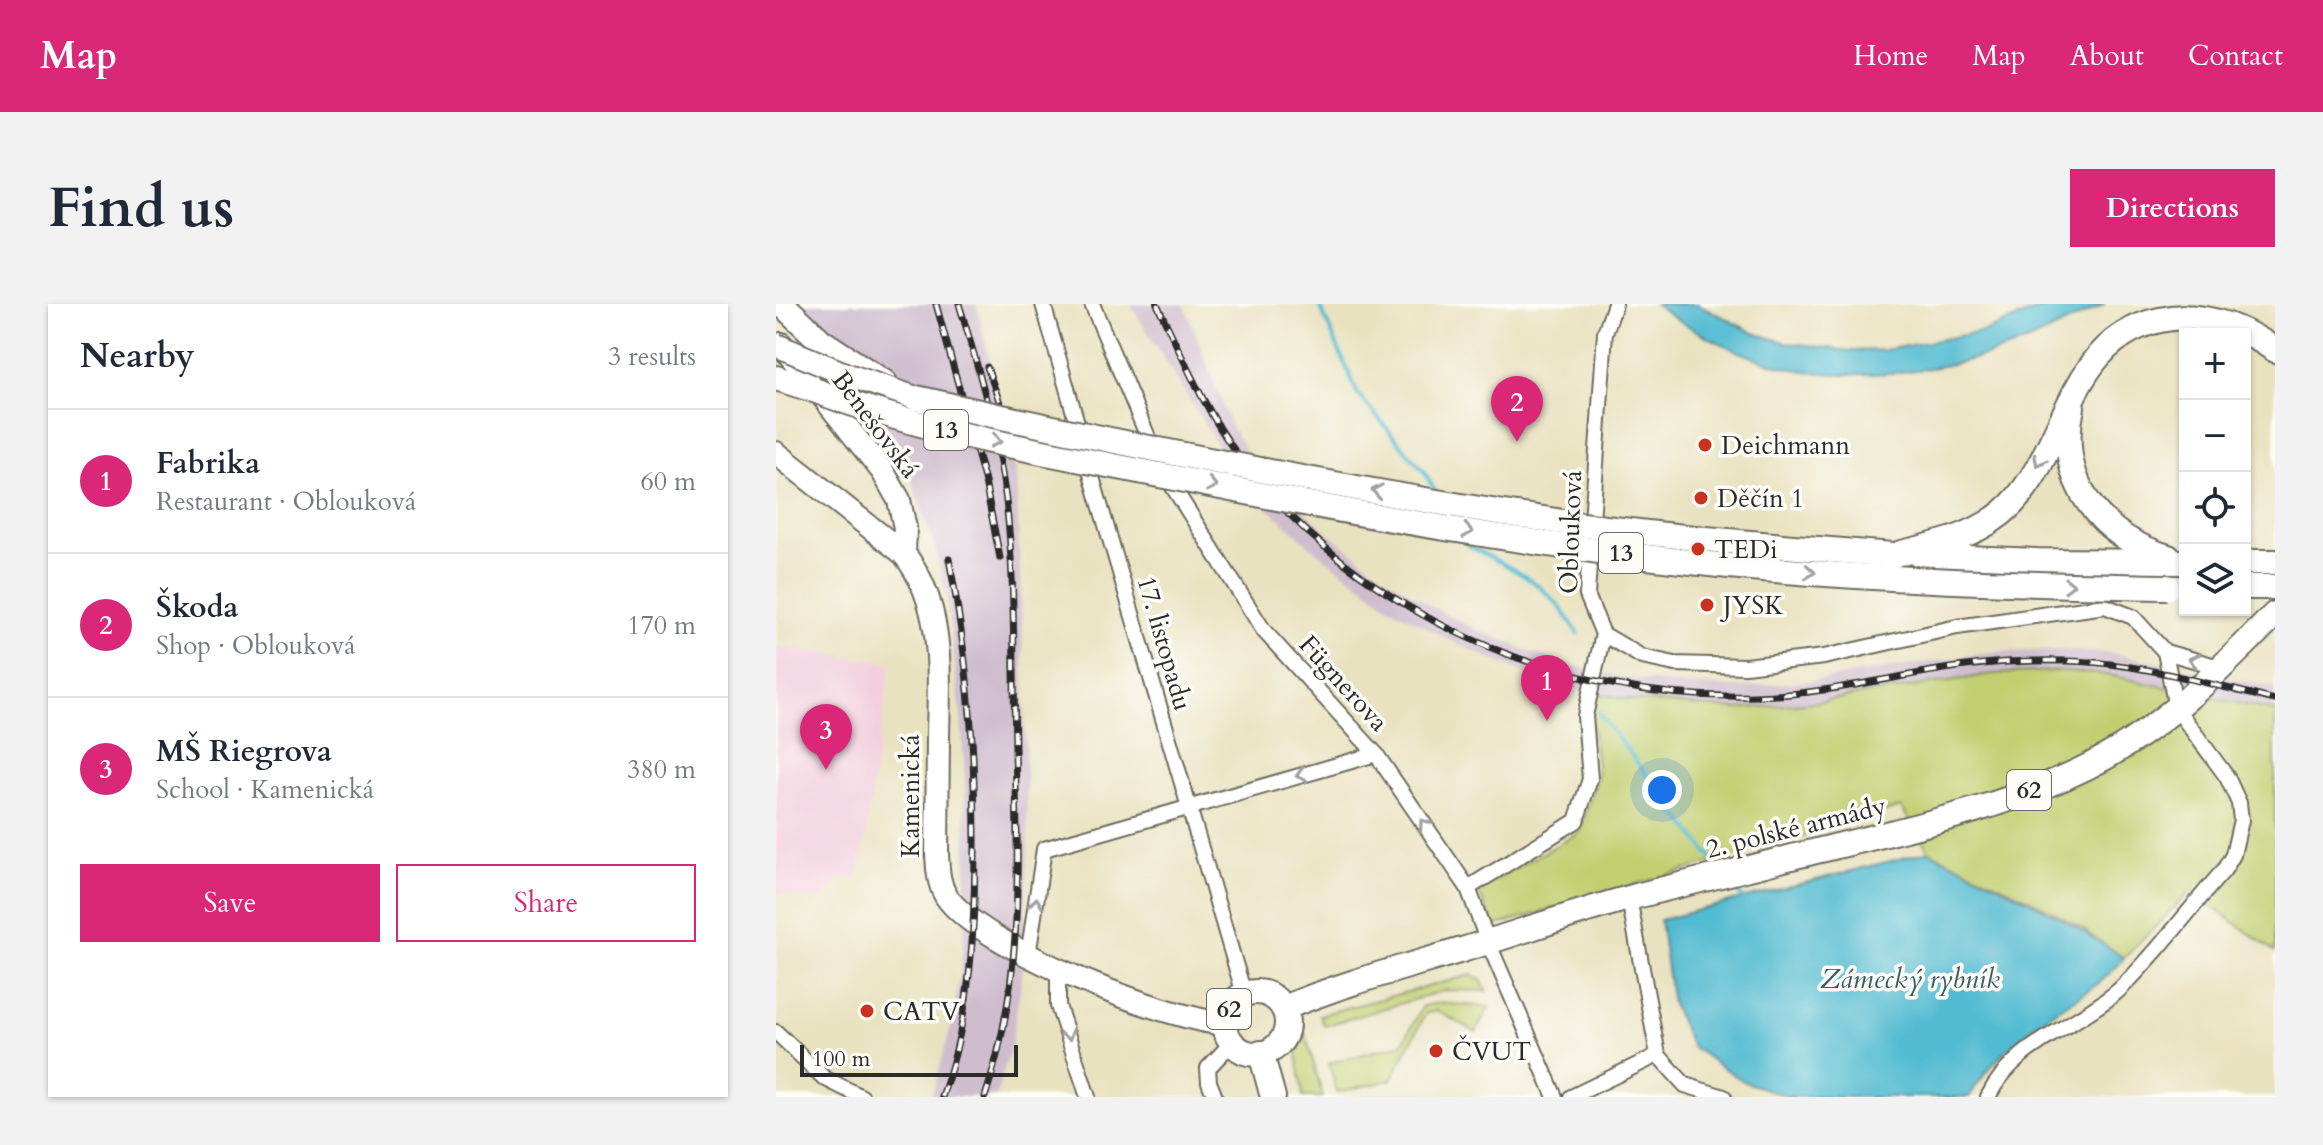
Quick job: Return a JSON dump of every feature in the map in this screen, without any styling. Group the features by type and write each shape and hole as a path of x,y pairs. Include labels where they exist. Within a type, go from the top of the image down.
{"main road":[{"name":"13","path":"782,304 821,341 852,364 916,398 1026,423 1412,498 1565,522 1723,541 1894,555 2037,561 2179,562"},
{"path":"1894,555 1977,530 2011,505 2035,470 2091,364 2104,349 2122,336 2151,323 2182,317 2206,319 2227,324 2275,350"},
{"name":"13","path":"776,376 888,416 1018,446 1398,520 1558,545 1719,565 1890,578 2179,587"},
{"path":"2076,393 2069,423 2070,449 2075,477 2083,495 2094,511 2124,538 2179,560"},
{"path":"2251,562 2275,562"},
{"path":"2251,587 2275,587"},
{"name":"2. polské armády","path":"1284,1008 1315,995 1529,927 1629,898 1940,820 2063,778 2105,758 2176,708 2223,668 2275,614"},
{"name":"62","path":"1259,992 1273,997 1284,1008 1287,1022 1284,1037 1274,1048 1261,1053 1247,1052 1230,1035 1227,1012 1233,1001 1244,994 1259,992"},
{"name":"62","path":"1261,1053 1273,1097"}],"street":[{"path":"1044,306 1060,304"},
{"name":"Fügnerova","path":"1092,304 1161,468 1264,631 1376,754 1468,888 1555,1097"},
{"name":"Oblouková","path":"1603,634 1587,595 1605,333 1615,304"},
{"name":"17. listopadu","path":"1044,306 1244,994"},
{"name":"Benešovská","path":"776,338 883,472 899,500 905,528 904,554"},
{"path":"776,345 845,374 916,398"},
{"name":"Kamenická","path":"776,453 904,554 926,588 938,653 937,854 940,884 947,897 963,915 1058,971 1230,1035"},
{"path":"1468,888 1576,821 1590,779 1585,716 1603,634 1642,657 1675,664 1745,666 1824,657 1957,627 2059,611 2105,606 2133,617 2165,652 2176,708 2210,751 2239,803 2241,820 2233,855 2224,870 2117,991 2030,1047 2008,1066 1988,1097"},
{"path":"2165,652 2223,668"},
{"path":"1028,956 1044,849 1376,754"},
{"path":"1629,898 1658,1055 1685,1085 1724,1097"},
{"path":"1058,971 1058,1006 1088,1097"},
{"path":"1215,1097 1208,1068 1223,1052 1230,1035"},
{"path":"778,1039 824,1078 862,1097"},
{"path":"1571,1097 1658,1055"}],"shaded area":[{"path":"788,304 976,304 1016,471 1028,848 1024,963 1011,1047 996,1097 931,1097 949,1034 961,972 966,903 961,717 947,599 938,557 909,472 876,419"},
{"path":"1130,304 1184,304 1231,426 1247,452 1278,487 1331,535 1382,575 1432,607 1531,652 1620,677 1736,687 1813,681 1991,652 2058,650 2112,653 2275,688 2275,711 2109,675 2058,671 1993,674 1816,702 1736,709 1684,707 1616,698 1560,685 1523,672 1461,646 1393,609 1317,552 1262,503 1230,465"},
{"path":"776,646 891,663 859,877 839,879 823,900 776,893"}],"green space":[{"path":"2058,671 2109,675 2275,711 2275,952 2191,891 2124,958 2083,929 2035,902 1929,851 1901,807 1494,926 1478,890 1580,832 1598,775 1588,692 1637,701 1736,709 1816,702 1993,674"},
{"path":"1471,975 1481,980 1487,991 1446,990 1324,1026 1320,1015"},
{"path":"1439,1003 1489,1007 1476,1032 1437,1011 1426,1013 1391,1080 1337,1092 1329,1063 1402,1044 1423,1006"},
{"path":"1305,1033 1323,1097 1303,1097 1297,1055"}],"water":[{"path":"1655,304 1698,304 1754,333 1785,342 1850,351 1884,350 1986,331 2051,304 2105,304 2034,338 1986,356 1909,371 1856,374 1805,371 1767,362 1707,337"},
{"name":"Zámecký rybník","path":"1929,851 2053,914 2124,958 2099,983 2016,1041 1986,1073 1969,1097 1790,1097 1745,1082 1692,1047 1672,1004 1660,920"}],"waterway":[{"path":"1319,304 1358,394 1424,472 1437,494"},
{"path":"1467,542 1544,591 1556,602 1578,634"},
{"path":"1598,712 1719,868"},
{"path":"1729,881 1743,899"}],"railway":[{"path":"936,304 985,482 1000,558"},
{"path":"959,304 997,445 1009,525 1012,588 1016,924 1007,1010 985,1097"},
{"path":"1157,304 1227,440 1289,514 1344,563 1405,604 1470,638 1539,665 1610,684 1683,694 1756,696 1819,691 1975,665 2071,661 2152,671 2275,700"},
{"path":"987,367 1013,439"},
{"path":"942,1097 966,1001 975,871 969,698 949,559"}],"place":[{"name":"Škoda","path":"1517,442"},
{"name":"Deichmann","path":"1705,445"},
{"name":"Děčín 1","path":"1701,498"},
{"name":"TEDi","path":"1698,549"},
{"name":"JYSK","path":"1707,605"},
{"name":"Fabrika","path":"1547,721"},
{"name":"MŠ Riegrova","path":"826,770"},
{"name":"CATV","path":"867,1011"},
{"name":"ČVUT","path":"1436,1051"}]}
